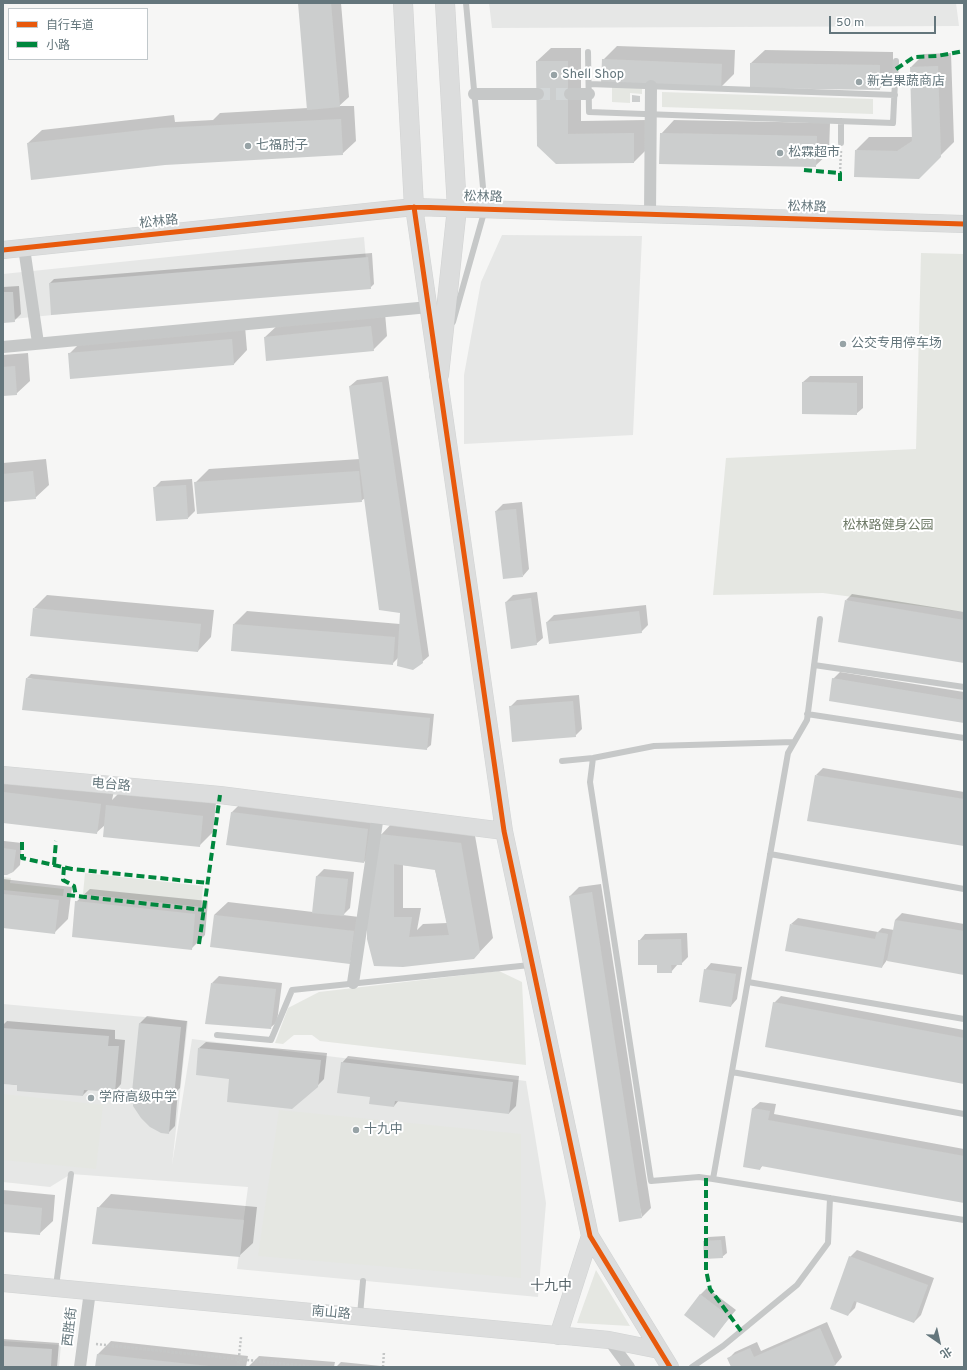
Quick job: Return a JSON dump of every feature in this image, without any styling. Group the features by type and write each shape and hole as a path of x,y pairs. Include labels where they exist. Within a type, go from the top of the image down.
{"main road":[{"path":"402,3 414,206"},
{"path":"439,375 457,208 445,3"}],"street":[{"path":"650,214 651,86"},
{"path":"570,94 589,89"},
{"path":"474,94 538,94"},
{"name":"松林路","path":"3,250 414,206 964,224"},
{"path":"414,206 504,831 590,1236 670,1367"},
{"path":"24,248 38,344"},
{"path":"3,347 429,307"},
{"name":"电台路","path":"3,774 220,795 504,831"},
{"path":"353,983 378,815"},
{"path":"558,1336 590,1236"},
{"name":"南山路","path":"3,1283 610,1340 659,1350"},
{"name":"西胜街","path":"80,1367 90,1291"},
{"path":"610,1340 629,1367"}],"lane":[{"path":"439,375 485,209 466,3"},
{"path":"588,52 589,112 894,123 896,61"},
{"path":"589,89 651,86 895,95"},
{"path":"841,121 841,143"},
{"path":"714,1179 788,753 807,720 820,619"},
{"path":"814,664 964,686"},
{"path":"807,714 964,738"},
{"path":"562,761 593,758 654,746 794,742"},
{"path":"593,758 590,782 651,1181 699,1177 964,1220"},
{"path":"770,854 964,889"},
{"path":"218,1034 271,1040 292,990 532,964"},
{"path":"748,982 964,1019"},
{"path":"732,1072 964,1114"},
{"path":"56,1288 71,1174"},
{"path":"692,1367 723,1346 797,1285 828,1243 830,1198"},
{"path":"360,1317 363,1281"}],"path":[{"path":"840,173 841,143"},
{"path":"238,1367 241,1337"},
{"path":"93,1350 94,1343 314,1367"},
{"path":"383,1367 384,1351"}],"shaded area":[{"path":"489,3 956,3 959,26 492,28"},
{"path":"502,235 642,236 633,435 464,444 464,375 481,282"},
{"path":"364,237 368,283 3,320 3,274"},
{"name":"十九中","path":"3,1004 188,1021 172,1165 192,1039 526,1081 546,1203 538,1297 237,1269 248,1187 71,1174 50,1187 3,1182"},
{"path":"3,1341 61,1345 59,1367 3,1367"}],"green space":[{"path":"612,87 642,88 642,94 630,93 630,103 612,102"},
{"path":"662,92 873,99 873,114 662,107"},
{"name":"松林路健身公园","path":"921,253 964,254 964,612 823,593 713,595 726,458 916,449"},
{"path":"85,873 203,886 201,907 83,894"},
{"path":"3,877 11,878 10,883 64,889 63,896 3,890"},
{"path":"499,971 522,982 526,1065 320,1041 312,1035 294,1035 283,1044 275,1043 288,1008 319,992"},
{"path":"3,1094 103,1105 96,1169 3,1160"},
{"path":"279,1110 521,1134 521,1278 258,1256"},
{"path":"596,1270 630,1326 577,1323"}],"building":[{"path":"298,3 331,3 340,107 307,110"},
{"path":"602,59 722,64 721,89 601,84"},
{"path":"536,61 568,61 568,134 634,133 634,163 556,164 537,146"},
{"path":"750,63 880,65 880,90 750,88"},
{"path":"938,66 941,157 919,179 854,177 855,150 897,151 912,141 910,67"},
{"path":"632,95 640,96 640,102 632,102"},
{"path":"341,119 343,155 165,165 31,180 27,143 161,128"},
{"path":"660,133 817,136 816,167 659,164"},
{"path":"368,257 371,289 51,315 49,283"},
{"path":"3,292 13,292 15,322 3,323"},
{"path":"371,326 374,351 266,361 264,337"},
{"path":"232,339 234,365 70,379 68,353"},
{"path":"15,366 17,395 3,396 3,367"},
{"path":"382,382 423,663 413,670 397,666 400,613 379,610 349,386"},
{"path":"802,382 857,383 857,415 802,414"},
{"path":"33,471 36,499 3,502 3,474"},
{"path":"359,471 362,502 197,514 194,482"},
{"path":"186,485 188,519 156,521 153,487"},
{"path":"516,509 523,577 503,579 495,511"},
{"path":"531,598 537,645 511,649 505,602"},
{"path":"845,600 964,620 964,663 838,642"},
{"path":"33,608 201,624 198,652 30,636"},
{"path":"639,611 642,633 549,644 546,622"},
{"path":"233,624 395,637 393,665 231,651"},
{"path":"26,678 430,718 427,750 22,710"},
{"path":"832,678 964,700 964,723 829,701"},
{"path":"573,701 576,737 512,742 509,706"},
{"path":"815,775 964,799 964,846 807,821"},
{"path":"3,792 101,804 97,834 3,823"},
{"path":"106,805 203,816 200,847 103,837"},
{"path":"231,812 368,829 364,863 226,845"},
{"path":"379,834 461,843 480,952 474,959 403,967 374,966 367,939 367,925","holes":["394,864 435,870 449,935 409,937 412,917 394,917"]},
{"path":"3,848 16,850 13,872 7,875 3,875"},
{"path":"316,876 348,879 344,916 312,913"},
{"path":"592,892 642,1218 619,1222 569,896"},
{"path":"3,894 59,900 55,934 3,928"},
{"path":"75,901 195,914 192,950 72,937"},
{"path":"214,915 354,931 350,964 210,947"},
{"path":"895,920 964,931 964,975 887,961"},
{"path":"790,924 875,939 877,932 888,934 882,968 785,951"},
{"path":"681,939 682,965 671,965 672,973 657,973 657,965 638,965 638,940"},
{"path":"704,969 736,974 731,1007 699,1002"},
{"path":"211,983 276,989 271,1029 205,1024"},
{"path":"773,1002 964,1038 964,1084 765,1047"},
{"path":"139,1023 181,1027 174,1096 172,1096 169,1134 161,1133 150,1127 141,1118 133,1106 134,1093 144,1093 132,1092"},
{"path":"3,1028 109,1036 108,1046 119,1046 115,1092 84,1090 83,1096 17,1091 17,1085 3,1084"},
{"path":"198,1048 321,1060 318,1087 292,1109 227,1102 229,1079 196,1075"},
{"path":"341,1062 513,1082 509,1114 395,1101 394,1107 369,1104 370,1097 337,1093"},
{"path":"752,1108 770,1111 768,1120 964,1156 964,1203 761,1166 760,1170 743,1167"},
{"path":"3,1204 42,1208 40,1235 3,1232"},
{"path":"97,1207 244,1220 240,1257 92,1244"},
{"path":"721,1240 723,1258 704,1259 703,1241"},
{"path":"849,1256 928,1285 914,1323 854,1301 848,1316 830,1309"},
{"path":"700,1294 730,1317 714,1338 684,1315"},
{"path":"820,1328 836,1365 831,1367 731,1367 727,1358 750,1348 754,1357"},
{"path":"3,1346 52,1349 51,1367 3,1367"},
{"path":"97,1354 208,1366 208,1367 95,1367"}],"tunnel":[{"path":"538,94 570,94"}],"marked path":[{"path":"896,69 914,57 937,56 964,51"},
{"path":"804,170 840,173 840,182"},
{"path":"199,944 220,795"},
{"path":"54,865 56,841"},
{"path":"22,842 22,858 72,869 208,883"},
{"path":"64,867 63,880 74,886 76,896"},
{"path":"67,895 204,910"},
{"path":"706,1178 706,1270 710,1289 741,1331"}],"cycle path":[{"path":"414,207 504,831 590,1236 670,1367"},
{"path":"3,250 414,207 964,224"}],"place":[{"name":"Shell Shop","path":"554,75"},
{"name":"新岩果蔬商店","path":"859,82"},
{"name":"七福肘子","path":"248,146"},
{"name":"松霖超市","path":"780,153"},
{"name":"公交专用停车场","path":"843,344"},
{"name":"学府高级中学","path":"91,1098"},
{"name":"十九中","path":"356,1130"}],"district":[{"name":"十九中","path":"551,1287"}]}
